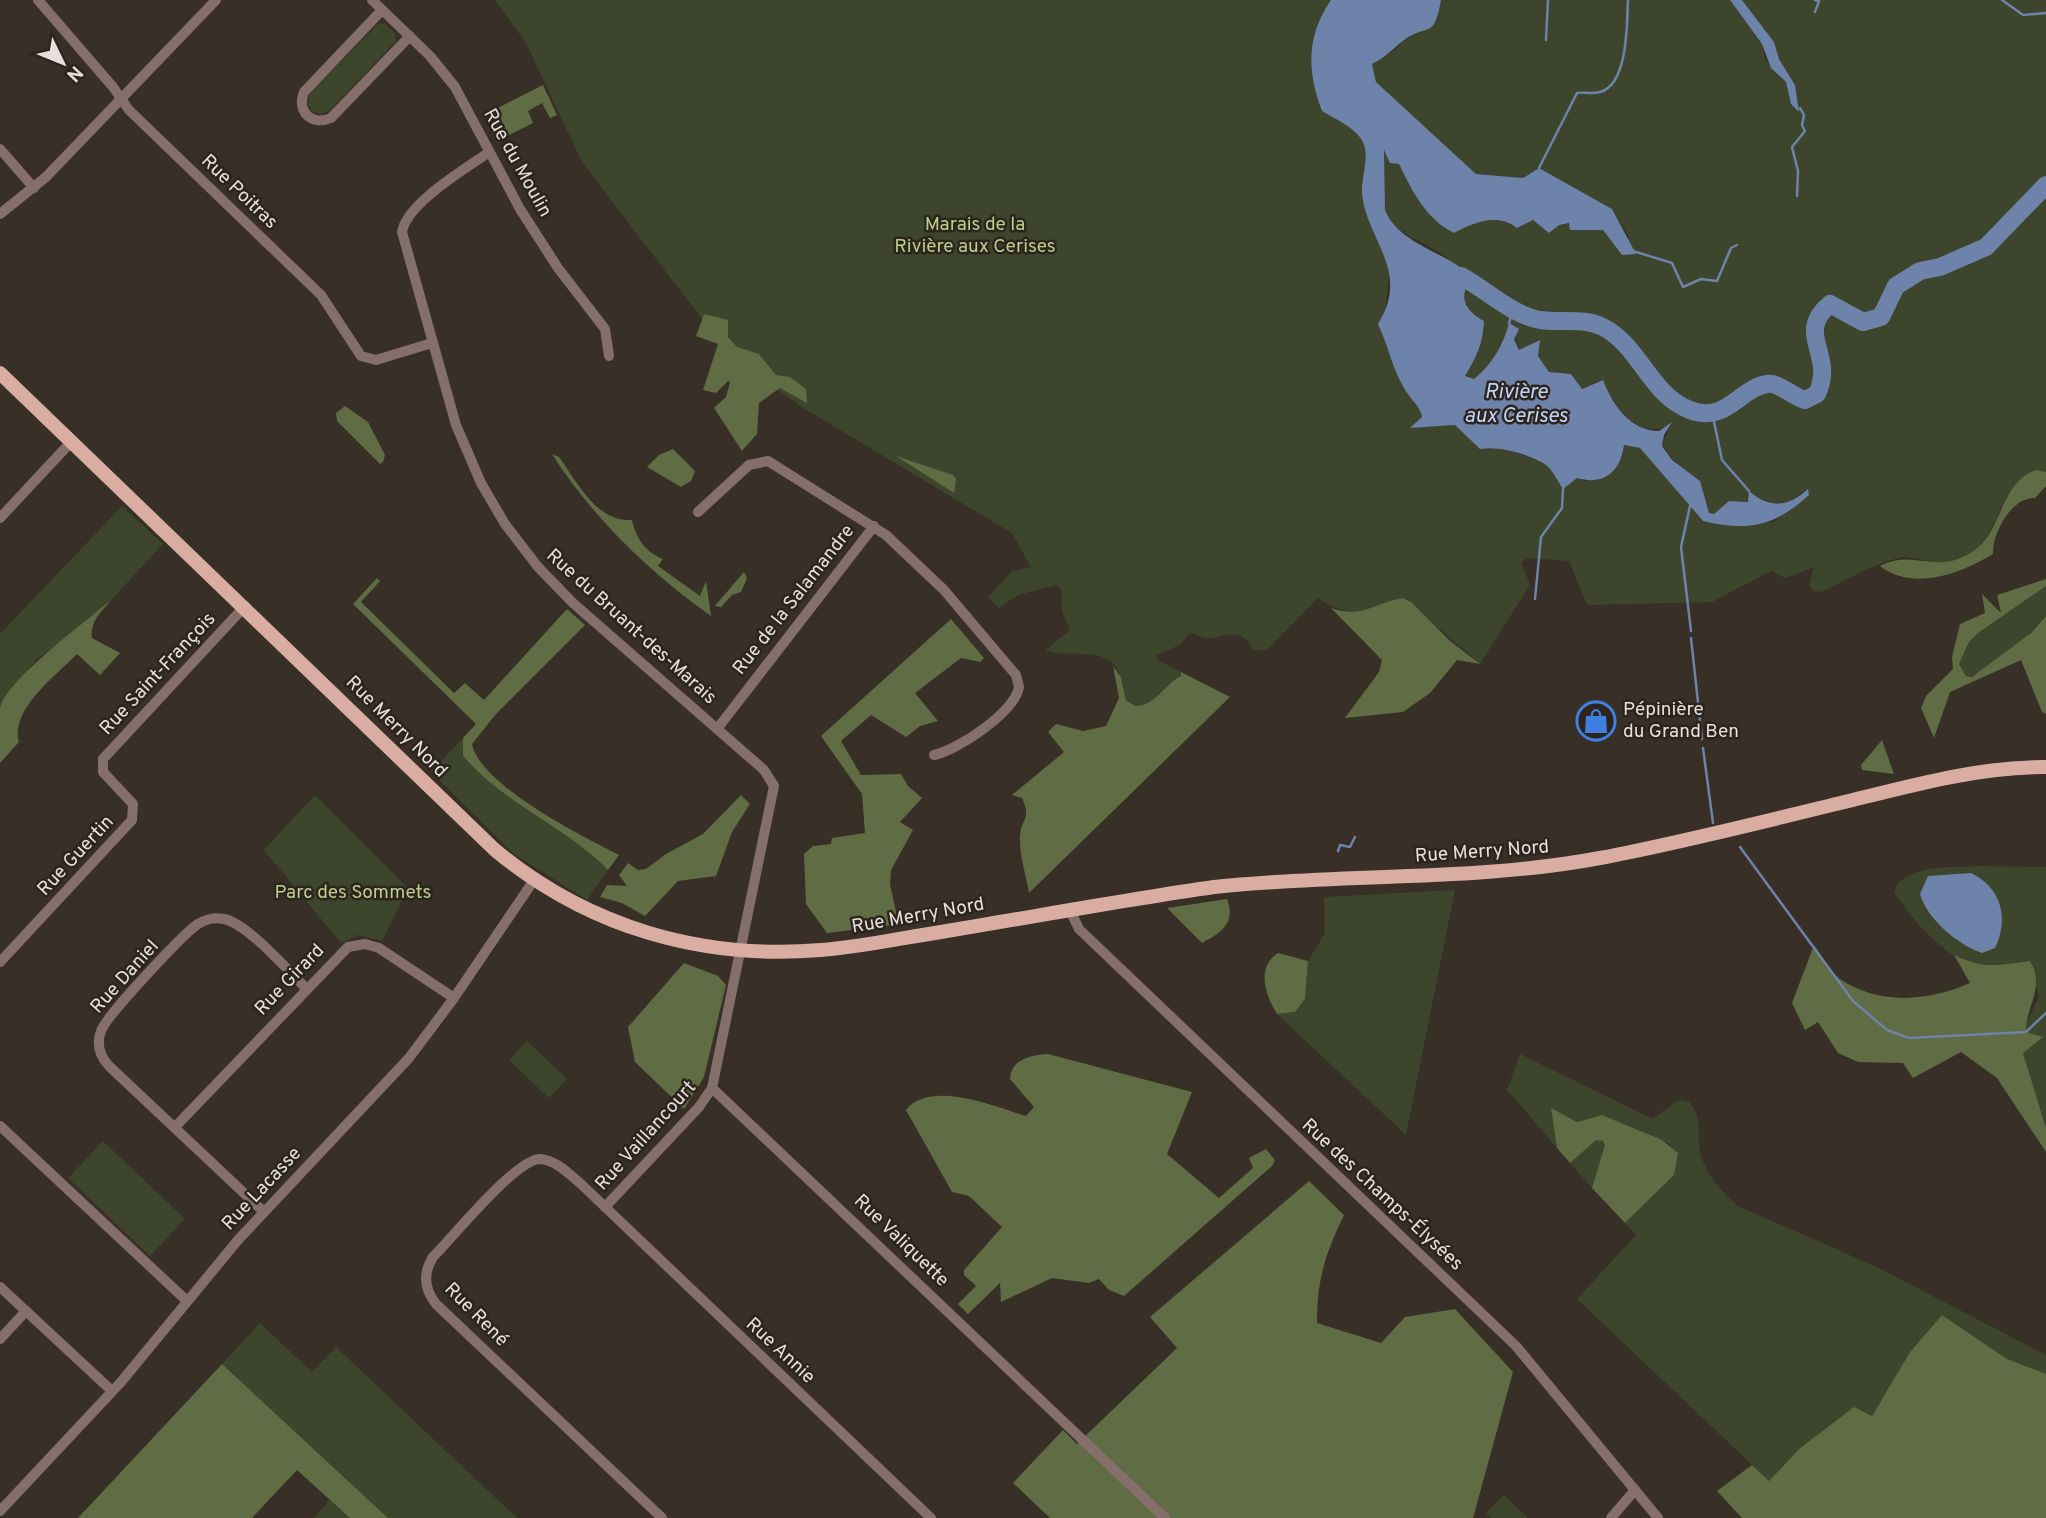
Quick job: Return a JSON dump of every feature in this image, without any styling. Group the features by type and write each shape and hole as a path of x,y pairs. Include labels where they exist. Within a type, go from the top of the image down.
{"main road":[{"name":"Rue Merry Nord","path":"0,373 245,606 473,830 534,880 587,910 643,933 702,947 742,951 846,948 1244,884 1459,875 1561,865 1700,837 1969,773 2046,767"}],"street":[{"name":"Rue Poitras","path":"38,0 132,113 321,295 358,354 376,360 432,343"},
{"path":"197,0 206,11"},
{"path":"0,214 34,188 216,0"},
{"name":"Rue du Moulin","path":"372,0 410,36 455,87 488,153 545,248 605,329 610,343 609,356"},
{"path":"382,9 304,92 301,103 307,116 318,121 334,116 410,36"},
{"path":"0,149 34,188"},
{"name":"Rue du Bruant-des-Marais","path":"488,153 443,184 403,228 452,414 472,464 495,508 521,546 582,611 769,775 775,786 742,951"},
{"path":"0,518 71,442"},
{"path":"698,512 749,465 763,460 773,463 874,526 938,584 1013,671 1019,683 1019,691 1013,702 970,739 956,748 934,755"},
{"name":"Rue de la Salamandre","path":"717,729 874,526"},
{"name":"Rue Saint-François","path":"101,768 103,759 245,606"},
{"name":"Rue Guertin","path":"0,962 134,817 133,804 101,768"},
{"name":"Rue Lacasse","path":"0,1511 112,1391 264,1212 409,1058 454,998 534,880"},
{"name":"Rue des Champs-Élysées","path":"1070,910 1079,929 1516,1346 1555,1389 1658,1518"},
{"name":"Rue Daniel","path":"264,1212 109,1066 101,1054 99,1040 107,1020 188,933 199,924 213,919 234,922 306,988"},
{"name":"Rue Girard","path":"175,1127 343,950 365,944 379,948 454,998"},
{"path":"712,1088 742,951"},
{"name":"Rue Vaillancourt","path":"606,1208 699,1107 712,1088"},
{"name":"Rue Valiquette","path":"712,1088 1165,1518"},
{"path":"0,1126 187,1301"},
{"name":"Rue René","path":"606,1208 555,1163 537,1159 525,1163 433,1257 427,1270 426,1285 436,1304 662,1518"},
{"name":"Rue Annie","path":"606,1208 932,1518"},
{"path":"0,1286 112,1391"},
{"path":"0,1339 26,1311"},
{"path":"1611,1518 1635,1490"}],"green space":[{"name":"Marais de la Rivière aux Cerises","path":"495,0 1360,0 1389,273 1385,313 1379,324 1400,380 1421,413 1422,417 1411,428 1455,425 1479,448 1519,454 1586,481 1623,457 1624,445 1640,448 1703,521 1730,524 1774,522 1807,489 1793,499 1779,503 1749,492 1749,502 1729,501 1714,514 1709,513 1706,502 1662,446 1671,424 1648,429 1638,425 1620,411 1602,380 1582,389 1571,374 1549,372 1538,356 1539,340 1520,350 1509,323 1500,347 1486,368 1474,380 1465,376 1479,350 1484,321 1468,306 1465,292 1467,286 1481,288 1449,259 1401,231 1390,218 1385,210 1384,148 1399,164 1423,207 1454,233 1470,225 1494,220 1517,228 1533,220 1559,225 1570,223 1570,230 1603,230 1622,255 1629,237 1612,209 1539,168 1523,178 1476,174 1376,82 1372,64 1437,21 1441,0 1730,0 1762,44 1765,58 1786,82 1791,105 1798,106 1795,85 1779,59 1774,42 1742,0 2046,0 2046,472 2032,473 2021,479 2012,488 1985,540 1976,550 1952,563 1942,564 1904,557 1895,559 1822,592 1813,591 1809,585 1814,567 1786,578 1771,571 1712,602 1587,605 1569,561 1528,558 1521,562 1530,585 1480,664 1441,630 1394,600 1365,611 1346,611 1318,598 1266,651 1252,649 1244,638 1235,634 1203,638 1190,633 1180,645 1156,655 1158,660 1181,672 1181,676 1154,699 1135,706 1126,700 1122,680 1116,667 1108,659 1086,654 1045,651 1070,630 1062,612 1061,589 1057,585 1018,595 999,608 988,597 1012,571 1031,567 1012,533 805,409 771,385 702,319 582,162 526,43"},
{"path":"379,23 385,24 395,33 396,41 329,111 321,114 313,112 307,103 310,93"},
{"path":"543,85 557,115 550,118 542,103 528,111 533,123 505,137 490,112"},
{"path":"704,314 728,320 728,337 737,347 759,354 776,375 790,377 806,389 807,403 780,388 759,403 757,434 742,451 714,408 726,397 730,382 716,393 703,390 718,344 696,336"},
{"path":"345,406 368,422 385,455 380,464 337,421 336,413"},
{"path":"673,449 695,471 691,481 681,487 647,467 659,455"},
{"path":"552,454 559,457 598,508 619,519 632,520 642,544 663,559 658,566 700,596 706,581 711,616 644,562 604,522"},
{"path":"896,456 953,475 956,479 954,493"},
{"path":"2036,470 2046,472 2046,486 2035,498 2026,499 2011,510 2000,527 1993,554 1967,568 1922,579 1893,574 1880,566 1904,560 1947,562 1972,552 1990,533 2015,485"},
{"path":"122,506 163,544 112,599 62,642 37,659 0,706 0,634"},
{"path":"744,572 747,578 741,592 732,595 721,607 715,606"},
{"path":"377,578 380,581 361,602 454,693 465,683 484,700 567,609 585,625 496,714 472,744 479,760 513,792 559,823 619,855 608,870 573,840 497,788 463,756 463,738 476,724 353,604"},
{"path":"2046,579 2046,586 1978,633 1969,642 1959,664 1966,676 1972,677 2031,633 2046,616 2046,714 2042,712 2021,660 1950,692 1934,738 1921,708 1926,696 1953,669 1952,657 1960,624 1985,613 1982,594 2001,613 1997,595"},
{"path":"2046,586 2046,616 2001,657 1971,677 1966,676 1959,664 1969,642"},
{"path":"1403,598 1480,664 1457,660 1430,693 1403,712 1345,718 1379,672 1382,660 1331,608 1361,611"},
{"path":"112,599 95,622 92,638 120,653 100,675 77,654 47,682 28,705 21,717 19,742 0,763 0,708 6,696 32,667"},
{"path":"951,619 984,658 980,662 961,658 915,693 938,721 920,726 906,737 871,715 841,741 861,775 901,774 908,786 922,798 900,822 913,830 891,870 890,884 898,921 893,925 827,933 806,904 804,854 813,846 831,844 832,838 865,833 862,794 821,736"},
{"path":"1113,666 1121,677 1126,700 1135,706 1154,699 1181,676 1181,672 1230,697 1029,893 1020,843 1026,811 1022,798 1012,795 1064,752 1048,732 1056,724 1083,731 1106,726 1119,698"},
{"path":"463,738 463,756 479,773 516,802 573,840 608,870 587,900 515,855 431,772"},
{"path":"1882,740 1894,774 1862,770 1861,765"},
{"name":"Parc des Sommets","path":"315,795 408,888 382,941 358,935 341,943 264,850"},
{"path":"741,795 750,804 732,832 716,876 678,881 645,916 622,903 600,897 607,885 627,886 619,875 628,863 638,870 646,869 666,854 703,834"},
{"path":"1976,866 2046,867 2046,1128 2023,1053 2042,1037 2026,1032 2025,1026 2039,997 2029,961 1991,968 1962,960 1948,952 1923,929 1894,892 1907,876 1917,872"},
{"path":"1455,890 1406,1135 1277,1014 1295,1012 1305,999 1308,961 1325,933 1324,897"},
{"path":"1227,899 1230,915 1228,921 1221,931 1202,943 1167,908"},
{"path":"1814,945 1840,979 1871,994 1888,997 1921,997 1970,983 1954,955 1983,965 2030,961 2036,989 2026,1032 2043,1037 2023,1053 2046,1128 2046,1152 1997,1078 1961,1052 1913,1078 1903,1063 1858,1062 1838,1053 1818,1022 1805,1030 1792,1003"},
{"path":"1278,953 1308,961 1305,999 1295,1012 1277,1014 1266,990 1267,966"},
{"path":"684,963 718,976 726,985 704,1077 684,1109 635,1062 628,1027"},
{"path":"527,1041 567,1079 549,1098 509,1060"},
{"path":"1048,1054 1192,1092 1167,1154 1219,1198 1253,1168 1249,1158 1266,1149 1275,1160 1272,1166 1124,1296 1109,1290 1099,1279 1089,1283 1052,1278 1001,1302 1000,1283 968,1314 958,1304 976,1286 964,1275 964,1270 1002,1227 969,1196 952,1192 906,1110 917,1101 947,1096 981,1102 1026,1116 1034,1107 1010,1079 1011,1072 1023,1059"},
{"path":"1520,1054 1653,1119 1678,1100 1689,1102 1696,1114 1701,1156 1707,1170 1716,1184 1738,1206 1879,1268 2046,1355 2046,1374 2007,1359 1942,1315 1910,1352 1872,1416 1799,1449 1769,1481 1577,1299 1636,1235 1625,1223 1674,1175 1670,1144 1602,1115 1577,1122 1551,1108 1557,1148 1507,1090"},
{"path":"1551,1108 1577,1122 1602,1115 1662,1140 1678,1153 1674,1175 1625,1223 1592,1188 1605,1145 1603,1141 1596,1140 1570,1163 1557,1148"},
{"path":"1596,1139 1606,1145 1592,1188 1570,1163"},
{"path":"103,1141 185,1219 150,1256 68,1178"},
{"path":"1309,1181 1344,1215 1323,1268 1317,1323 1381,1343 1405,1317 1455,1309 1513,1372 1473,1518 1050,1518 1013,1483 1063,1430 1077,1444 1177,1348 1150,1317"},
{"path":"1942,1315 2007,1359 2046,1374 2046,1518 1742,1518 1717,1491 1752,1465 1769,1481 1799,1449 1854,1407 1872,1416 1910,1352"},
{"path":"260,1323 312,1372 336,1347 517,1518 388,1518 222,1364"},
{"path":"222,1364 388,1518 350,1518 297,1470 252,1518 78,1518"},
{"path":"1504,1495 1528,1518 1491,1518 1486,1513"},
{"path":"330,1499 350,1518 314,1518"}],"water":[{"name":"Rivière aux Cerises","path":"1331,0 1441,0 1436,21 1429,29 1412,35 1372,64 1376,82 1476,174 1523,178 1539,168 1612,209 1636,254 1622,255 1603,230 1570,230 1569,223 1559,225 1549,233 1533,220 1517,228 1494,220 1470,225 1454,233 1428,212 1399,164 1390,163 1384,150 1385,210 1393,223 1403,234 1459,266 1482,288 1467,286 1464,297 1467,306 1484,321 1479,350 1465,376 1474,379 1491,361 1504,339 1509,323 1519,329 1514,339 1519,350 1540,340 1538,356 1549,372 1571,374 1582,389 1603,380 1617,407 1639,426 1659,431 1672,422 1664,435 1662,446 1672,460 1700,481 1709,513 1714,514 1729,501 1748,502 1749,491 1772,503 1786,502 1808,489 1809,495 1784,514 1760,524 1719,524 1703,521 1640,448 1624,445 1619,462 1610,474 1595,480 1577,478 1563,489 1546,465 1514,452 1480,449 1455,425 1410,428 1422,417 1421,413 1400,380 1378,324 1387,305 1389,272 1365,211 1362,194 1366,156 1364,145 1352,129 1322,111 1314,82 1313,41"},
{"path":"1730,0 1742,0 1774,42 1779,59 1795,85 1799,112 1791,104 1786,82 1771,68 1762,44"},
{"path":"1971,873 1990,887 2000,905 2002,915 2002,926 1995,948 1982,953 1963,944 1936,922 1920,894 1928,876"}],"waterway":[{"path":"1546,40 1548,0"},
{"path":"1539,168 1577,93 1600,92 1609,87 1616,78 1624,52 1628,0"},
{"path":"1815,0 1819,1 1815,12"},
{"path":"2002,0 2023,15 2046,13"},
{"path":"1797,196 1798,171 1792,147 1805,131 1802,125 1804,115 1800,108"},
{"name":"Rivière aux Cerises","path":"1461,276 1519,313 1530,317 1548,321 1588,322 1603,327 1627,346 1665,393 1690,410 1703,413 1723,409 1757,387 1767,384 1776,385 1805,400 1817,394 1822,380 1815,325 1830,304 1863,322 1881,317 1896,286 1920,271 1940,267 1986,247 2046,185"},
{"path":"1633,251 1672,263 1683,287 1701,279 1717,281 1731,248 1737,245"},
{"path":"1509,323 1514,308"},
{"path":"1712,412 1722,460 1749,491"},
{"path":"1535,599 1541,537 1562,508 1563,489"},
{"path":"1690,506 1681,547 1691,631"},
{"path":"1691,638 1702,739"},
{"path":"1703,748 1713,823"},
{"path":"1338,851 1340,845 1350,847 1355,837"},
{"path":"1740,847 1853,1001 1887,1030 1909,1038 2026,1032 2046,1013"}],"place":[{"name":"Pépinière du Grand Ben","path":"1596,721"}]}
